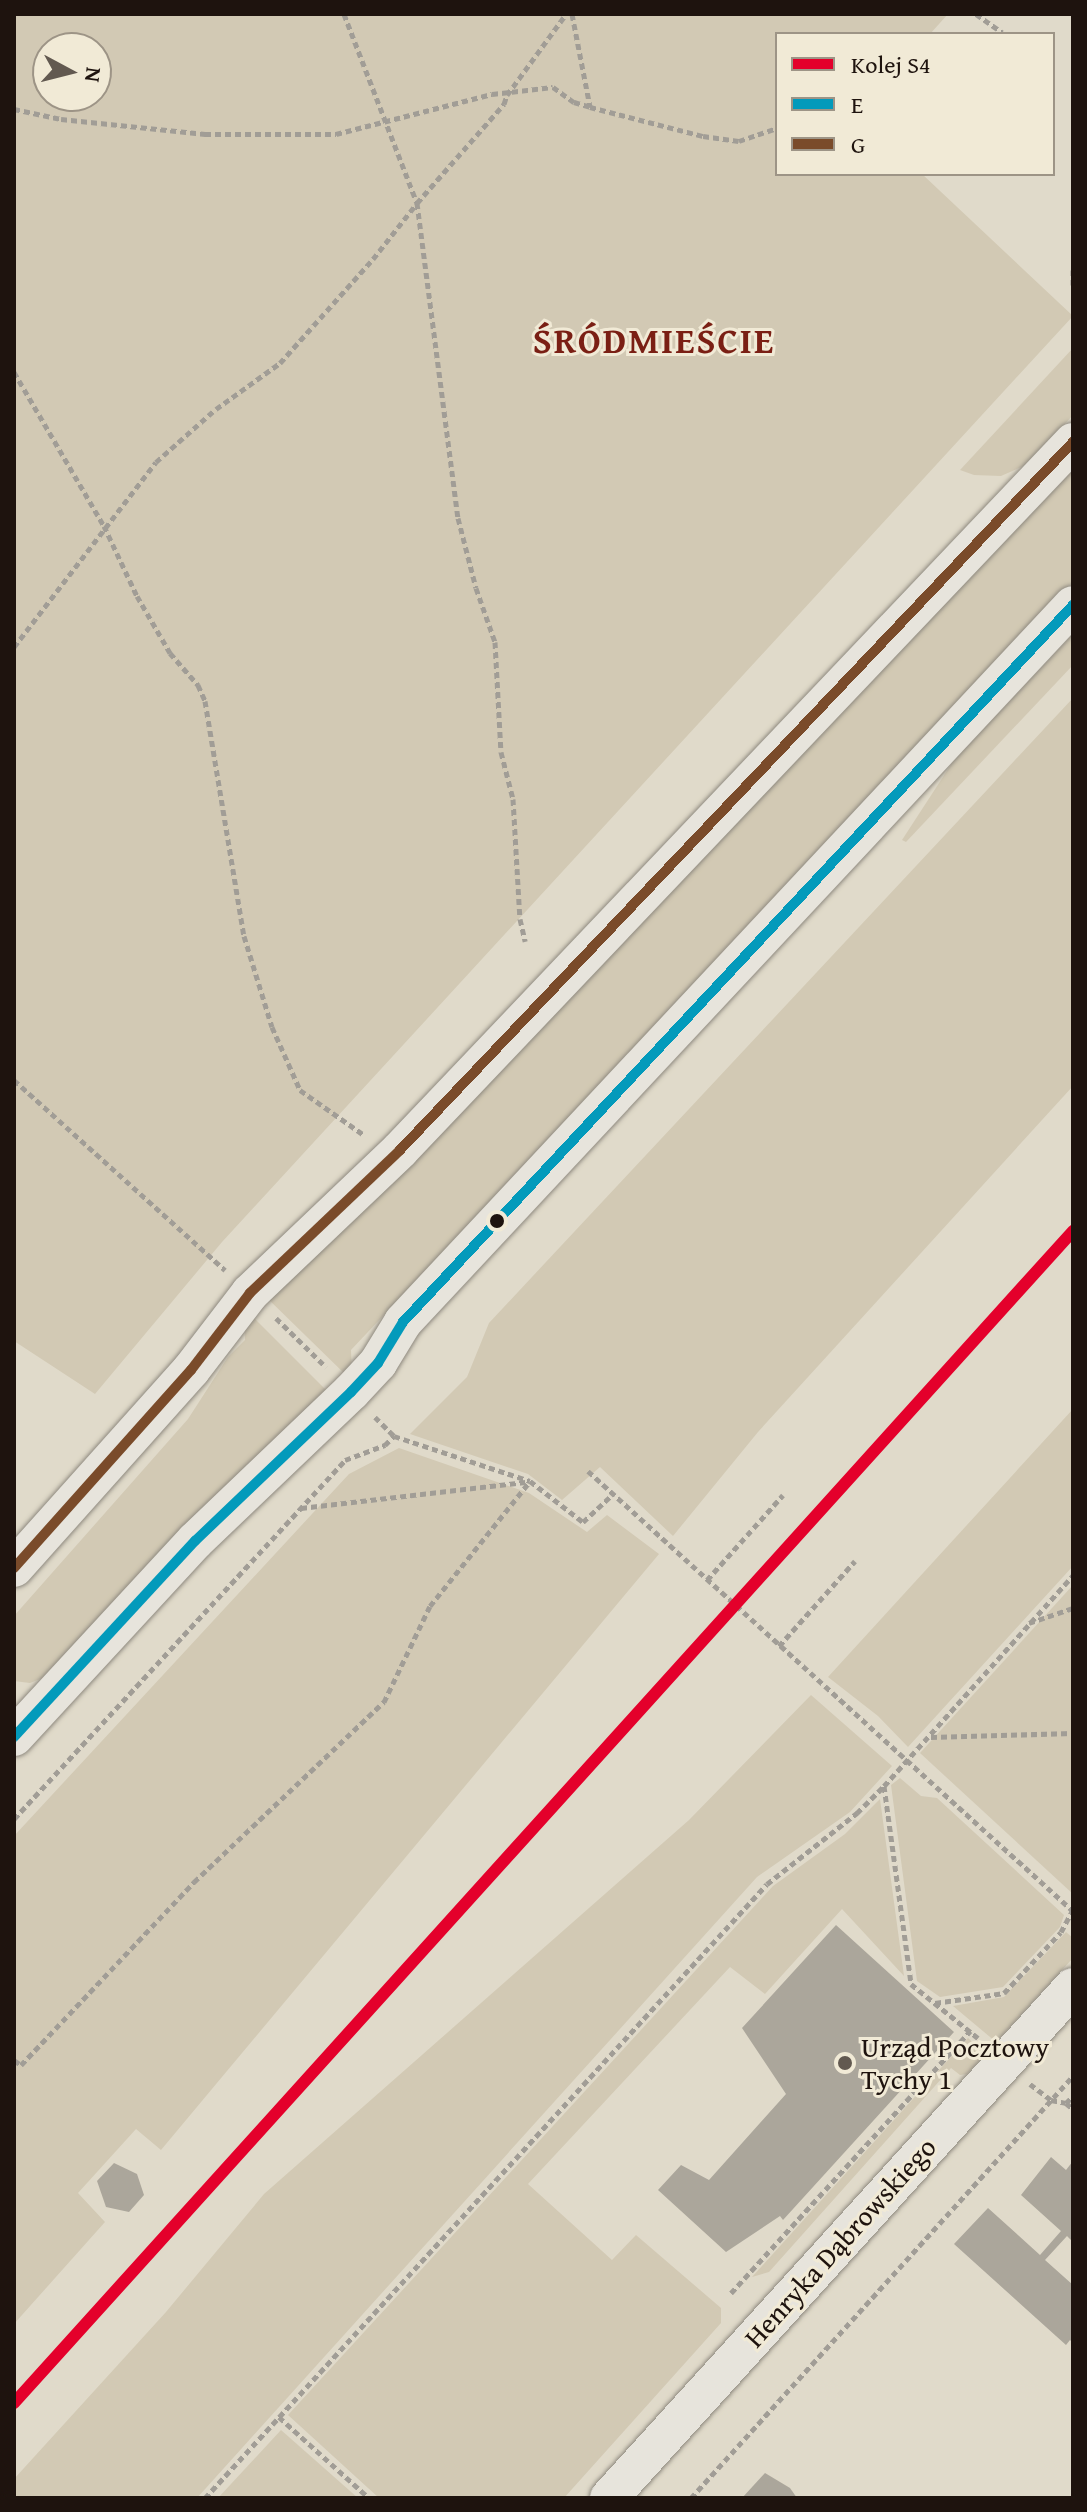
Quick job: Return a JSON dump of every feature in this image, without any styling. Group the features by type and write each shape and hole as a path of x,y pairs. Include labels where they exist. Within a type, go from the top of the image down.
{"street":[{"path":"14,1568 191,1370 250,1293 400,1150 1073,442"},
{"path":"14,1737 195,1541 351,1392 378,1363 403,1322 1073,605"},
{"path":"14,1697 38,1696 69,1679"},
{"name":"Henryka Dąbrowskiego","path":"609,2498 1068,2002"}],"path":[{"path":"344,14 417,203 449,428 458,518 476,588 495,642 501,752 513,799 520,919 525,941"},
{"path":"14,647 156,462 216,409 280,363 504,104 507,95 569,14"},
{"path":"569,14 590,107"},
{"path":"976,14 1002,32"},
{"path":"14,109 61,119 205,134 336,134 492,94 507,95 553,87 574,102 703,136 739,141 775,129"},
{"path":"1073,270 1073,285"},
{"path":"14,372 104,526 137,596 170,653 198,685 205,701 244,936 272,1027 300,1090 365,1136"},
{"path":"14,1080 250,1293 394,1436 530,1481 583,1522 613,1494"},
{"path":"14,1819 345,1460 385,1445 394,1436"},
{"path":"588,1471 1073,1911 1061,1932 1004,1993 935,2003"},
{"path":"299,1508 530,1481"},
{"path":"14,2060 21,2065 194,1882 384,1702 430,1606 530,1481"},
{"path":"707,1580 783,1495"},
{"path":"779,1646 855,1561"},
{"path":"205,2498 767,1884 857,1813 884,1786 1073,1575"},
{"path":"1028,1623 1073,1608"},
{"path":"930,1737 1073,1733"},
{"path":"884,1786 911,1984 980,2040"},
{"path":"731,2293 970,2031"},
{"path":"692,2497 1073,2076"},
{"path":"1066,2103 1073,2096"},
{"path":"1051,2100 1066,2103 1073,2109"},
{"path":"279,2417 369,2498"}],"shaded area":[{"path":"14,14 948,14 932,32 775,32 775,176 924,176 1073,316 222,1242 95,1394 14,1341"},
{"path":"1073,348 1073,415 1028,464 1001,476 974,475 960,470"},
{"path":"1073,470 1073,582 351,1350 352,1374 348,1377 264,1295 409,1164"},
{"path":"1073,634 1073,665 906,842 902,840 954,760"},
{"path":"1073,698 1073,1086 758,1432 673,1536 600,1467 562,1500 528,1474 410,1434 467,1377 489,1323"},
{"path":"248,1312 330,1394 48,1676 30,1683 14,1681 14,1616 188,1419 228,1357 245,1340 244,1316"},
{"path":"1073,1409 1073,1566 908,1747 878,1716 828,1677"},
{"path":"399,1448 529,1493 587,1532 607,1515 659,1554 161,2150 136,2129 78,2193 105,2222 14,2324 14,1836 349,1474"},
{"path":"1073,1585 1073,1894 920,1753"},
{"path":"811,1695 892,1766 850,1812 757,1877 197,2498 14,2498 14,2479 166,2312 264,2194 689,1820"},
{"path":"900,1778 921,1796 937,1798 1064,1915 1060,1927 1003,1987 940,1997 917,1981 891,1785"},
{"path":"880,1799 904,1976 842,1909 765,1994 730,1967 528,2184 612,2260 636,2235 721,2308 721,2323 564,2498 379,2498 288,2415 773,1886 845,1834"},
{"path":"1066,1932 1073,1938 1073,1958 996,2042 953,2006 1004,1997"},
{"path":"968,2038 983,2052 983,2057 967,2074 960,2075 951,2068 769,2272 752,2277"},
{"path":"281,2430 358,2498 218,2498"}],"building":[{"name":"Urząd Pocztowy Tychy 1","path":"836,1925 954,2032 783,2220 780,2216 726,2252 658,2190 681,2165 709,2180 786,2094 742,2028"},
{"path":"1051,2157 1066,2170 1073,2161 1073,2242 1067,2236 1045,2260 1073,2285 1073,2343 1070,2340 1066,2345 954,2244 988,2208 1040,2255 1061,2231 1021,2195"},
{"path":"114,2163 137,2174 144,2195 129,2212 106,2207 97,2181"},
{"path":"765,2473 790,2488 797,2498 742,2498"}],"rail line":[{"name":"S4","path":"14,2403 1073,1231"}],"transit line":[{"name":"G","path":"14,1568 191,1370 250,1293 400,1150 1073,442"},
{"name":"E","path":"14,1737 195,1541 351,1392 378,1363 403,1322 1073,605"}],"place":[{"name":"Urząd Pocztowy Tychy 1","path":"845,2063"}],"district":[{"name":"ŚRÓDMIEŚCIE","path":"654,340"}]}
